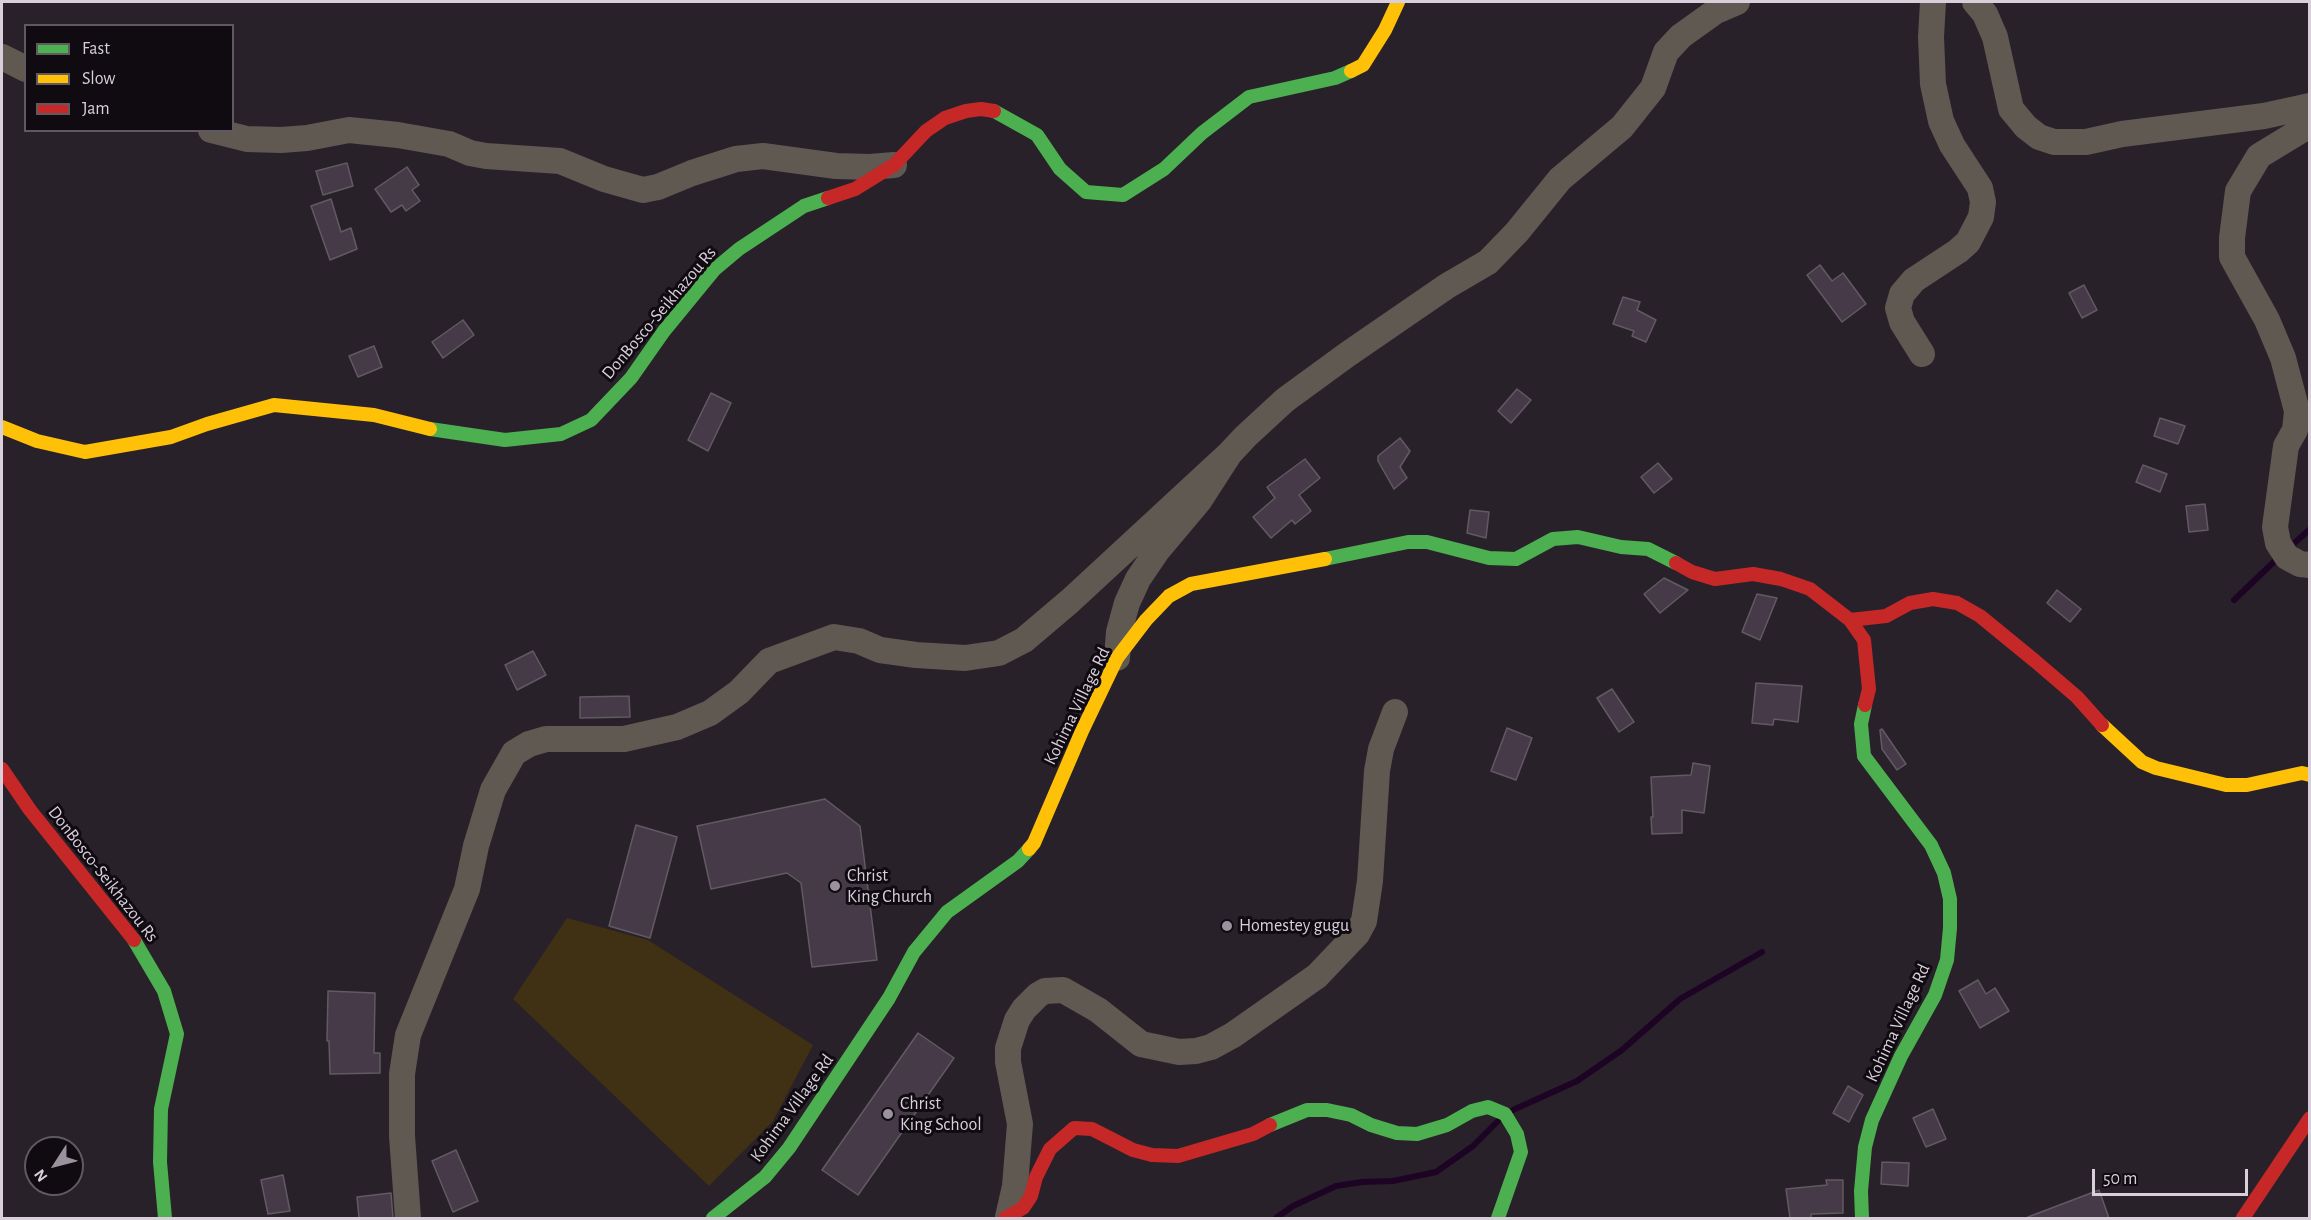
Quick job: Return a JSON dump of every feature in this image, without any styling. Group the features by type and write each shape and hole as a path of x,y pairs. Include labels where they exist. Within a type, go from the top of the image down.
{"main road":[{"name":"DonBosco-Seikhazou Rs","path":"2,427 37,441 85,452 171,437 274,405 374,415 436,431 506,440 561,434 591,420 631,378 664,331 714,270 739,249 804,206 855,189 894,165 926,130 945,118 966,111 981,109 996,111 1037,135 1060,170 1086,192 1124,195 1164,169 1202,133 1249,97 1335,78 1363,65 1385,30 1398,2"},
{"name":"Kohima Village Rd","path":"713,1218 765,1177 789,1148 889,998 914,952 947,912 1018,861 1034,843 1082,731 1117,658 1146,620 1169,596 1191,585 1408,542 1427,542 1489,558 1516,559 1553,539 1565,537 1578,537 1621,547 1648,549 1692,572 1715,579 1753,574 1781,579 1810,589 1850,620 1864,640 1869,689 1861,724 1864,756 1931,845 1944,873 1950,899 1950,918 1947,960 1935,995 1901,1056 1872,1120 1865,1147 1860,1191 1862,1218"},
{"path":"1850,620 1886,616 1910,603 1933,599 1957,603 1980,616 2036,661 2077,697 2112,736 2142,762 2156,768 2226,785 2247,785 2302,773 2310,775"},
{"name":"DonBosco-Seikhazou Rs","path":"2,769 30,810 135,941 165,991 177,1034 161,1109 160,1162 165,1218"},
{"path":"1006,1218 1023,1208 1031,1196 1036,1177 1050,1149 1074,1128 1092,1129 1133,1150 1152,1155 1178,1156 1253,1134 1289,1116 1307,1110 1327,1110 1351,1115 1371,1125 1397,1133 1417,1134 1447,1125 1472,1111 1488,1107 1505,1114 1517,1134 1521,1152 1498,1218"},
{"path":"2242,1218 2258,1208 2310,1118"}],"street":[{"path":"408,1218 402,1136 402,1074 408,1035 467,889 476,846 493,790 514,753 529,744 546,739 624,739 677,727 710,713 729,699 769,661 834,638 859,641 880,650 965,658 999,653 1024,640 1070,601 1285,400 1447,286 1488,262 1517,232 1560,179 1629,120 1653,88 1666,52 1681,36 1716,12 1737,2"},
{"path":"1922,354 1902,322 1898,309 1902,294 1914,280 1968,242 1981,217 1983,202 1980,188 1952,145 1941,121 1933,84 1931,37 1933,2"},
{"path":"1975,2 1985,14 1995,37 2011,109 2026,127 2039,137 2054,142 2086,142 2122,134 2264,116 2310,106"},
{"path":"2,57 24,68"},
{"path":"2310,125 2259,156 2238,191 2232,238 2232,257 2267,320 2283,358 2297,411 2295,430 2286,446 2275,527 2278,543 2287,557 2300,564 2310,565"},
{"path":"220,132 247,139 281,140 307,138 349,130 398,135 449,144 470,153 486,156 560,161 604,179 643,190 745,158 783,157 836,166 894,165"},
{"path":"1117,658 1119,633 1126,603 1138,579 1157,551 1199,501 1230,453"},
{"path":"1006,1218 1015,1186 1020,1124 1008,1062 1008,1048 1017,1020 1024,1009 1045,991 1063,990 1098,1010 1141,1044 1179,1052 1196,1051 1211,1047 1233,1035 1317,976 1357,934 1364,921 1370,881 1380,749 1395,712"}],"shaded area":[{"path":"567,918 648,940 813,1045 773,1121 709,1186 513,999"}],"building":[{"path":"347,163 353,186 323,195 316,171"},
{"path":"407,167 419,185 412,190 420,201 406,211 402,205 391,212 375,189"},
{"path":"331,199 341,232 351,228 357,249 330,260 311,206"},
{"path":"1820,265 1832,281 1843,273 1866,304 1842,322 1807,275"},
{"path":"2084,285 2097,310 2082,318 2069,293"},
{"path":"1623,297 1640,302 1637,310 1656,320 1646,342 1632,336 1634,331 1613,324"},
{"path":"463,320 474,335 443,358 432,342"},
{"path":"374,346 382,367 358,377 349,356"},
{"path":"1517,389 1531,400 1511,423 1498,411"},
{"path":"711,393 731,403 708,451 688,440"},
{"path":"2160,418 2185,426 2178,444 2154,436"},
{"path":"1400,438 1410,451 1400,467 1407,478 1394,489 1378,461 1378,456"},
{"path":"1305,459 1320,478 1299,495 1311,511 1295,524 1292,520 1271,538 1253,517 1275,498 1267,487"},
{"path":"1658,463 1672,479 1654,493 1641,477"},
{"path":"2143,465 2167,474 2160,492 2136,482"},
{"path":"2205,504 2208,530 2189,532 2186,506"},
{"path":"1470,510 1489,512 1486,538 1467,533"},
{"path":"1664,578 1688,590 1660,613 1644,594"},
{"path":"2057,590 2081,609 2070,622 2047,603"},
{"path":"1757,594 1777,598 1760,640 1742,632"},
{"path":"533,651 546,675 517,690 505,665"},
{"path":"1756,683 1802,686 1798,722 1774,719 1773,725 1752,723"},
{"path":"1612,689 1634,722 1619,732 1597,698"},
{"path":"629,696 630,717 580,718 580,697"},
{"path":"1507,728 1532,738 1516,780 1491,771"},
{"path":"1882,729 1906,764 1897,770 1882,749 1880,730"},
{"path":"1693,763 1710,766 1704,813 1682,810 1682,833 1652,834 1651,777 1691,775"},
{"name":"Christ King Church","path":"825,799 860,826 877,960 812,967 801,883 787,873 711,889 697,826"},
{"path":"636,825 677,837 650,938 609,926"},
{"path":"1978,980 1986,994 1995,988 2009,1011 1980,1028 1959,991"},
{"path":"328,991 375,993 374,1053 380,1053 380,1073 330,1074 329,1041 327,1041"},
{"name":"Christ King School","path":"918,1033 954,1058 858,1195 822,1170"},
{"path":"1848,1086 1863,1095 1849,1122 1833,1113"},
{"path":"1933,1109 1946,1139 1926,1147 1913,1118"},
{"path":"456,1150 478,1201 453,1212 432,1161"},
{"path":"1882,1162 1909,1163 1908,1186 1881,1184"},
{"path":"283,1175 290,1211 268,1214 261,1180"},
{"path":"1826,1180 1843,1180 1843,1213 1811,1214 1811,1218 1790,1218 1786,1189 1827,1185"},
{"path":"2099,1190 2109,1218 2028,1218 2028,1217"},
{"path":"391,1193 393,1218 359,1218 357,1197"}],"waterway":[{"path":"2289,548 2310,529"},
{"path":"2234,600 2279,557"},
{"path":"1513,1110 1577,1081 1622,1050 1680,999 1762,952"},
{"path":"1276,1218 1293,1206 1336,1186 1393,1181 1436,1172 1473,1146 1498,1121"}],"traffic: fast":[{"path":"994,111 1037,135 1060,169 1086,192 1123,195 1164,169 1202,133 1249,97 1335,78 1351,71"},
{"path":"430,429 505,440 561,434 591,420 631,378 664,331 714,270 739,249 804,206 828,198"},
{"path":"1325,559 1408,542 1427,542 1489,558 1516,559 1553,539 1578,537 1621,547 1648,549 1676,563"},
{"path":"1862,1218 1861,1191 1865,1147 1872,1120 1901,1056 1935,995 1947,960 1950,928 1950,899 1944,873 1931,845 1864,756 1861,724 1865,705"},
{"path":"713,1218 765,1177 789,1148 889,998 914,952 947,912 1018,861 1029,849"},
{"path":"134,940 164,991 177,1034 161,1109 160,1162 165,1218"},
{"path":"1270,1125 1307,1110 1327,1110 1351,1115 1371,1125 1397,1133 1417,1134 1447,1125 1472,1111 1488,1107 1505,1114 1517,1134 1521,1152 1498,1218"}],"traffic: slow":[{"path":"1351,71 1363,65 1385,30 1398,2"},
{"path":"2,427 37,441 85,452 171,437 274,405 374,415 430,429"},
{"path":"1029,849 1034,843 1082,731 1117,658 1146,620 1169,596 1191,584 1325,559"},
{"path":"2102,725 2142,762 2156,768 2226,785 2247,785 2302,773 2310,775"}],"traffic: jam":[{"path":"828,198 855,189 894,165 926,131 945,118 966,111 981,109 994,111"},
{"path":"1676,563 1692,572 1715,579 1753,574 1781,579 1810,589 1850,620 1864,640 1869,689 1865,705"},
{"path":"1850,620 1886,616 1910,603 1933,599 1957,603 1980,616 2035,661 2077,697 2102,725"},
{"path":"2,769 30,810 134,940"},
{"path":"2243,1218 2310,1118"},
{"path":"1005,1218 1023,1208 1031,1196 1036,1177 1050,1149 1074,1128 1092,1129 1133,1150 1152,1155 1178,1156 1253,1134 1270,1125"}],"place":[{"name":"Christ King Church","path":"835,886"},
{"name":"Homestey gugu","path":"1227,926"},
{"name":"Christ King School","path":"888,1114"}]}
